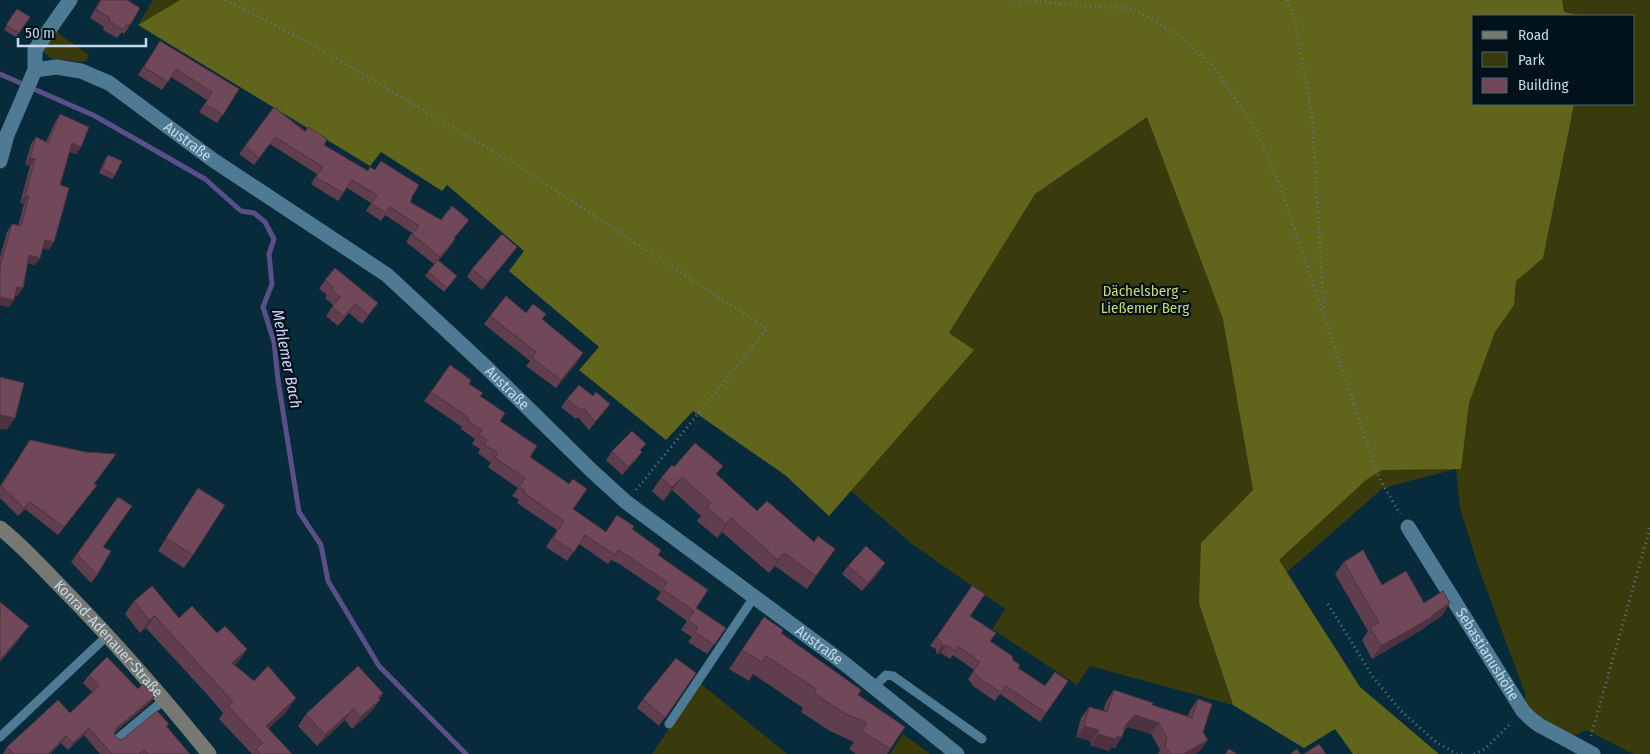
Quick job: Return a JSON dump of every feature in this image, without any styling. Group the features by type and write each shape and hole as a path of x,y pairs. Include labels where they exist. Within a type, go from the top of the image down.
{"main road":[{"name":"Konrad-Adenauer-Straße","path":"0,528 108,635 165,699 210,754"}],"street":[{"path":"0,161 7,135 33,74 34,50 70,0"},
{"name":"Austraße","path":"33,74 56,67 81,71 109,83 213,160 387,276 486,367 626,502 874,687 957,754"},
{"name":"Sebastianushöhe","path":"1408,527 1531,720 1590,752"}],"lane":[{"path":"670,724 754,597"},
{"path":"0,737 108,635"},
{"path":"874,687 886,675 893,676 982,739"},
{"path":"115,741 165,699"}],"path":[{"path":"226,0 315,46 520,167 767,329 626,502"},
{"path":"1014,0 1134,8 1180,36 1213,66 1254,127 1279,182 1379,478 1408,527"},
{"path":"1287,0 1296,25 1312,115 1324,315"},
{"path":"1590,752 1650,528"},
{"path":"1328,604 1373,677 1401,710 1436,742 1457,754 1464,754"},
{"path":"1474,754 1486,748 1524,711"}],"green space":[{"path":"153,0 180,0 138,25"},
{"name":"Dächelsberg - Ließemer Berg","path":"273,0 1650,0 1650,754 1633,754 1586,730 1572,737 1534,713 1524,701 1526,696 1480,572 1460,508 1456,469 1383,488 1211,639 1233,705 1090,666 1077,685 992,629 1005,609 912,544 851,491 864,475"},
{"path":"55,31 89,55 86,61 52,59 43,52"},
{"path":"700,683 787,754 652,754"},
{"path":"903,734 930,754 890,754"}],"shaded area":[{"name":"Dächelsberg - Ließemer Berg","path":"180,0 1562,0 1564,12 1578,15 1472,15 1472,105 1574,105 1543,258 1516,281 1514,305 1495,332 1469,403 1461,469 1382,470 1366,480 1279,560 1360,687 1439,754 1353,754 1335,729 1304,748 1233,705 1199,603 1201,543 1253,490 1223,319 1147,117 1035,194 949,333 974,350 829,516 785,475 693,411 666,440 579,370 599,347 509,271 524,251 447,185 442,191 381,152 370,166 138,25"}],"building":[{"path":"101,0 127,0 140,8 130,25 127,24 123,30 109,21 110,18 96,10"},
{"path":"17,9 30,17 19,33 6,25"},
{"path":"160,41 239,89 223,115 205,104 212,92 176,69 168,82 144,67"},
{"path":"274,107 305,132 308,127 327,139 324,145 368,171 370,167 375,170 381,161 419,185 410,202 441,220 452,206 469,220 440,257 412,234 419,226 390,207 386,213 371,204 377,195 352,180 343,193 316,177 323,167 275,137 259,158 245,146"},
{"path":"60,114 89,127 81,147 72,143 60,185 69,188 54,242 45,240 40,258 29,255 23,288 17,287 14,300 0,297 0,267 12,224 21,226 29,196 25,196 35,159 30,158 36,137 48,143"},
{"path":"108,155 122,161 115,175 102,169"},
{"path":"502,234 517,247 488,282 472,269"},
{"path":"438,260 457,276 447,288 428,272"},
{"path":"335,268 378,303 368,315 355,304 344,317 332,307 340,297 325,280"},
{"path":"506,296 526,313 533,304 546,314 542,319 583,353 561,380 532,358 536,352 490,316"},
{"path":"450,365 471,380 469,384 483,393 480,396 505,413 500,421 537,446 530,457 569,484 573,479 587,489 573,509 606,532 617,515 634,526 632,529 661,550 658,555 708,590 696,608 726,628 714,645 695,632 698,628 688,620 694,611 662,589 667,582 625,554 618,550 615,555 585,535 574,552 553,538 564,521 524,493 525,491 519,486 525,478 495,458 498,453 484,444 487,440 479,434 482,430 467,420 469,418 431,392"},
{"path":"0,377 24,383 15,418 0,415"},
{"path":"579,385 593,396 596,392 610,404 595,422 584,408 582,411 567,399"},
{"path":"632,431 646,444 640,450 642,452 628,467 612,451"},
{"path":"30,440 85,452 116,454 94,484 97,485 64,527 30,502 24,508 1,486"},
{"path":"695,443 723,466 716,474 757,511 767,501 814,542 818,536 835,549 816,576 784,553 778,560 731,518 726,524 707,507 711,503 682,477 672,487 661,478 672,465 674,467"},
{"path":"198,488 225,505 193,555 166,538"},
{"path":"118,497 132,506 103,547 111,551 97,575 77,554"},
{"path":"866,546 885,563 868,583 848,566"},
{"path":"1363,550 1382,585 1406,571 1424,603 1443,591 1450,603 1432,617 1381,646 1370,627 1379,623 1344,562"},
{"path":"152,586 179,618 192,606 217,633 225,626 247,649 232,663 254,681 268,666 296,698 266,726 292,754 260,754 256,749 263,743 228,706 233,702 155,616 149,620 134,601"},
{"path":"972,586 985,594 970,616 996,633 990,641 1012,656 1013,660 1020,665 1018,668 1045,686 1055,672 1068,681 1046,713 1006,686 1001,693 979,678 973,671 980,662 958,646 956,651 947,645 942,646 941,641 936,638"},
{"path":"0,602 29,626 0,660"},
{"path":"764,617 783,630 781,633 861,690 858,695 905,727 890,749 862,731 867,723 844,713 814,693 816,689 766,656 762,662 742,650"},
{"path":"107,657 138,689 143,684 155,696 116,729 114,734 116,738 121,740 157,711 169,724 166,726 190,754 148,754 144,750 139,754 112,754 89,728 73,743 66,736 48,754 14,754 7,747 58,700 70,713 99,686 89,675"},
{"path":"676,658 696,673 665,718 643,699"},
{"path":"358,666 383,693 378,697 380,700 360,717 353,709 325,735 306,714"},
{"path":"1114,690 1192,718 1198,699 1212,704 1203,732 1208,740 1183,754 1171,754 1165,746 1167,738 1159,723 1135,715 1126,724 1122,737 1117,736 1116,739 1098,734 1099,730 1084,726 1089,707 1107,712"},
{"path":"1319,744 1326,754 1304,754"},
{"path":"1229,749 1237,754 1225,754"},
{"path":"1297,749 1300,754 1290,754"}],"waterway":[{"name":"Mehlemer Bach","path":"0,74 95,116 205,179 241,211 254,213 265,222 274,239 269,254 272,284 263,307 274,342 278,380 299,512 321,545 328,581 379,666 466,754"}]}
